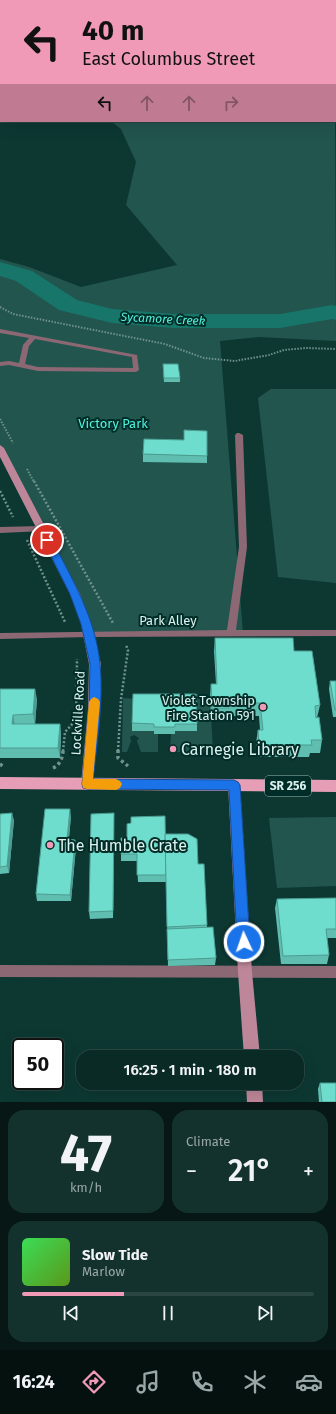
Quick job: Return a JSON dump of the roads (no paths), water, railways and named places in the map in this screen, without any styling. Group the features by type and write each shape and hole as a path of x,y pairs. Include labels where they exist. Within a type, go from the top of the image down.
{"main road":[{"name":"Lockville Road","path":"0,448 75,594 89,634 95,664 94,709 87,784"},
{"name":"SR 256","path":"0,783 336,786"},
{"path":"237,785 245,972 251,1050"},
{"path":"254,1090 255,1102"}],"street":[{"path":"0,530 41,529"}],"lane":[{"path":"0,331 135,356 136,370 38,370 9,363 0,364"},
{"path":"21,366 26,345 34,337"},
{"path":"231,633 243,546 239,436"},
{"name":"Park Alley","path":"0,636 89,634 336,633"},
{"path":"0,971 336,972"}],"waterway":[{"name":"Sycamore Creek","path":"0,269 24,276 68,305 112,316 174,321 280,321 332,312 336,313"}],"place":[{"name":"Violet Township Fire Station 591","path":"263,707"},
{"name":"Carnegie Library","path":"173,749"},
{"name":"The Humble Crate","path":"50,845"}],"park label":[{"name":"Victory Park","path":"113,423"}]}
